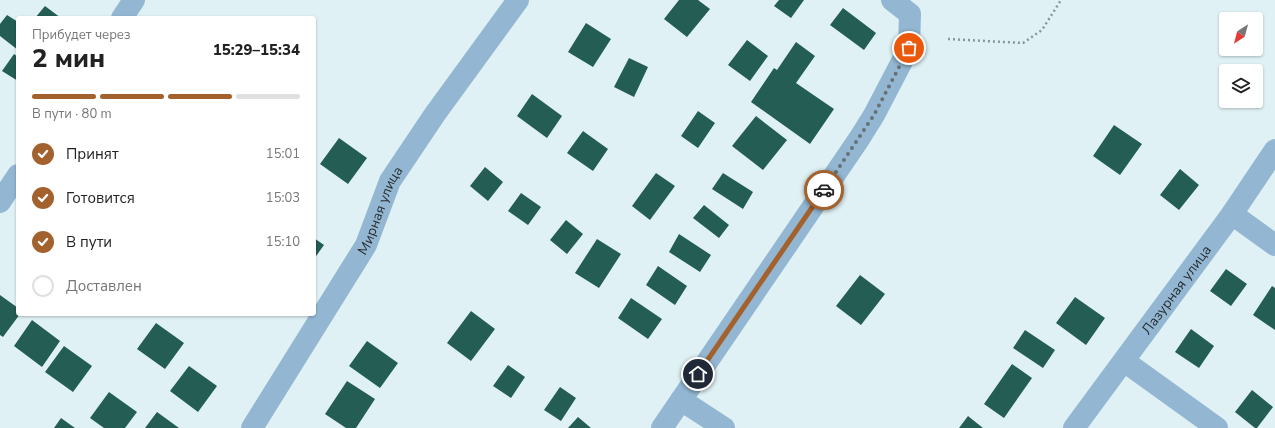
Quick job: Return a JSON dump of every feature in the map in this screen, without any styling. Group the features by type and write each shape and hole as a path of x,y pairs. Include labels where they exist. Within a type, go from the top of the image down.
{"street":[{"path":"123,16 134,0"},
{"name":"Мирная улица","path":"252,428 366,245 390,181 435,114 518,0"},
{"path":"662,428 874,115 909,48 910,14 892,0"},
{"name":"Лазурная улица","path":"1074,428 1232,214 1275,150"},
{"path":"1232,214 1275,245"},
{"path":"1124,361 1217,428"},
{"path":"681,400 724,428"}],"path":[{"path":"948,39 1023,43 1042,30 1061,0"}],"building":[{"path":"679,0 698,0 710,9 687,37 664,19"},
{"path":"779,0 804,0 791,18 774,6"},
{"path":"45,6 58,16 37,16"},
{"path":"843,8 876,33 864,50 830,25"},
{"path":"7,15 16,21 16,48 0,36 0,24"},
{"path":"586,23 611,39 593,67 568,52"},
{"path":"747,40 768,56 750,81 728,65"},
{"path":"796,42 815,56 796,83 834,109 810,144 751,102 774,68 777,70"},
{"path":"14,54 16,56 16,80 2,71"},
{"path":"629,58 648,67 634,97 614,87"},
{"path":"532,94 562,116 547,138 517,116"},
{"path":"698,111 715,123 698,148 681,136"},
{"path":"756,116 787,140 763,170 732,146"},
{"path":"1114,125 1142,144 1120,175 1093,156"},
{"path":"583,131 608,149 593,171 567,153"},
{"path":"339,138 367,158 348,184 320,164"},
{"path":"485,167 503,182 488,201 470,186"},
{"path":"1180,169 1199,185 1179,210 1160,195"},
{"path":"656,173 675,186 650,220 632,206"},
{"path":"723,173 753,192 743,209 712,189"},
{"path":"521,193 541,207 528,225 508,211"},
{"path":"704,205 729,225 719,238 693,218"},
{"path":"566,220 583,234 567,254 550,240"},
{"path":"679,234 711,255 700,272 669,252"},
{"path":"316,239 324,245 316,256"},
{"path":"597,239 621,254 599,288 575,273"},
{"path":"658,266 687,286 675,305 646,285"},
{"path":"1226,269 1247,284 1231,306 1210,291"},
{"path":"860,275 885,294 861,325 836,306"},
{"path":"1272,286 1275,288 1275,330 1253,315"},
{"path":"0,295 16,307 16,316 19,316 3,337 0,335"},
{"path":"1075,297 1105,318 1086,345 1056,323"},
{"path":"631,298 662,319 648,339 618,318"},
{"path":"471,311 495,329 471,361 447,343"},
{"path":"32,320 60,341 42,367 14,346"},
{"path":"156,323 184,343 165,369 137,349"},
{"path":"1191,329 1214,346 1199,368 1175,352"},
{"path":"1025,330 1055,350 1043,368 1013,348"},
{"path":"367,341 398,363 380,388 349,366"},
{"path":"64,346 92,366 73,392 45,372"},
{"path":"1012,364 1032,378 1004,418 984,404"},
{"path":"508,365 525,377 511,398 493,386"},
{"path":"189,366 217,386 198,412 170,391"},
{"path":"347,381 375,399 356,428 346,428 325,414"},
{"path":"560,387 576,398 561,421 544,410"},
{"path":"1252,390 1273,407 1257,428 1235,412"},
{"path":"109,392 137,412 125,428 104,428 90,418"},
{"path":"157,412 179,428 145,428"},
{"path":"968,416 983,428 959,428"},
{"path":"578,417 591,428 568,428"},
{"path":"61,418 75,428 54,428"}],"way so far":[{"path":"824,190 874,115 885,91 909,48"}],"route":[{"path":"698,374 824,190"}]}
